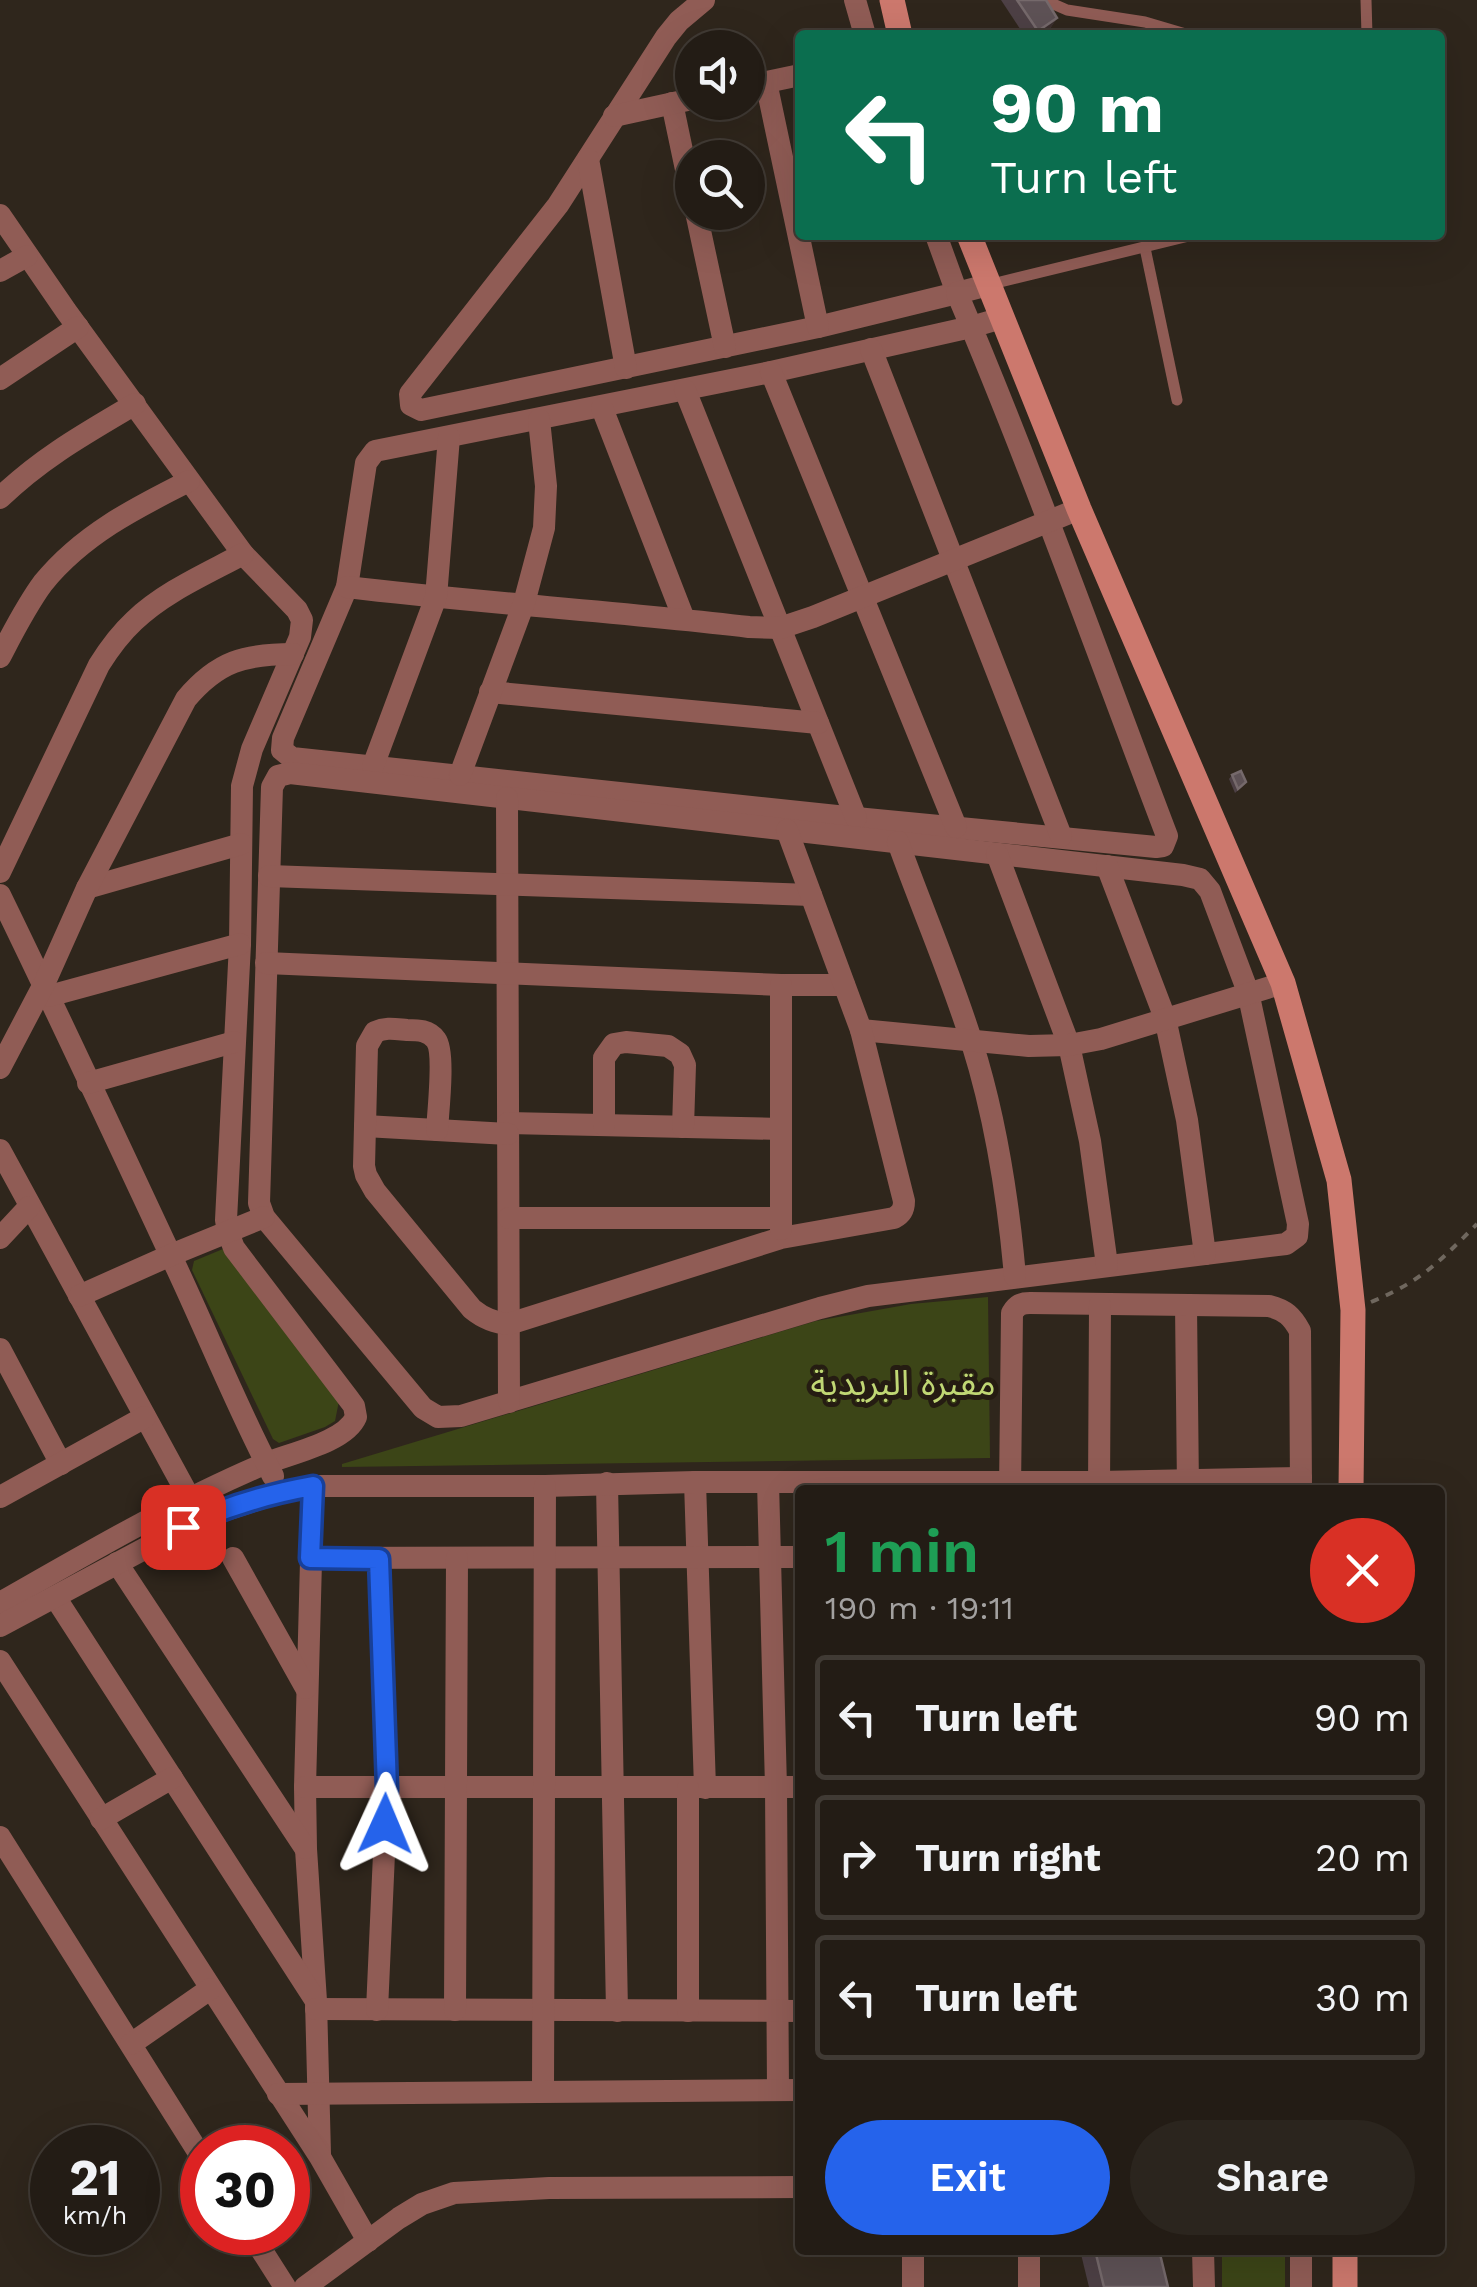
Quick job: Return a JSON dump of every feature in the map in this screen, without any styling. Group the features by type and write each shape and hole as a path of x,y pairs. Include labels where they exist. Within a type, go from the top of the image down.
{"street":[{"path":"704,0 666,37 558,205 410,394 415,408 421,410 725,347 988,285"},
{"path":"855,0 864,30"},
{"path":"892,0 899,30"},
{"path":"765,82 795,75"},
{"path":"614,116 675,103"},
{"path":"765,116 795,235"},
{"path":"588,159 626,368"},
{"path":"0,1619 189,1497 345,1432 354,1422 355,1411 234,1248 226,1220 240,944 240,804 245,770 302,630 300,615 242,554 3,224"},
{"path":"700,230 725,347"},
{"path":"796,240 818,326"},
{"path":"938,240 957,294 971,327 1048,522 1167,840 1160,847 286,755 281,745 347,586 368,458 380,449 602,408 771,372 971,327 1002,318"},
{"path":"971,240 1080,509 1283,983 1339,1180 1353,1310 1352,1485"},
{"path":"0,271 27,256"},
{"path":"0,379 78,327"},
{"path":"870,349 1061,836"},
{"path":"771,372 956,827"},
{"path":"685,390 856,818"},
{"path":"0,498 62,446 135,404"},
{"path":"602,408 684,619"},
{"path":"460,775 524,604 544,528 546,486 539,420"},
{"path":"373,766 436,598 449,437"},
{"path":"0,657 45,581 90,538 189,481"},
{"path":"347,586 436,598 780,628 1080,509"},
{"path":"0,872 99,665 115,641 156,602 242,554"},
{"path":"0,1068 47,990 87,888 186,699 216,670 232,662 264,654 293,654"},
{"path":"490,692 818,724"},
{"path":"290,773 507,798 1192,876 1206,884 1248,992 1299,1230 1294,1240 894,1292 844,1302 453,1418 430,1414 260,1209 272,787 282,774 290,773"},
{"path":"507,798 509,1402"},
{"path":"508,1218 780,1228 894,1218 904,1206 860,1030 787,830"},
{"path":"898,842 972,1040 1000,1158 1015,1276"},
{"path":"87,888 241,844"},
{"path":"997,854 1069,1045 1090,1141 1107,1266"},
{"path":"1107,866 1165,1018 1192,1149 1204,1254"},
{"path":"269,876 811,895"},
{"path":"0,895 7,928 47,990 282,1492"},
{"path":"47,990 240,944"},
{"path":"266,963 844,985"},
{"path":"860,1030 1047,1047 1069,1045 1283,983"},
{"path":"780,1228 781,985"},
{"path":"437,1130 437,1041 426,1032 390,1028 375,1032 368,1041 364,1126 364,1166 370,1183 484,1318 509,1324 780,1228"},
{"path":"88,1083 234,1042"},
{"path":"604,1125 604,1058 614,1044 626,1042 668,1046 680,1054 684,1066 683,1127"},
{"path":"364,1126 437,1130 604,1125 781,1129"},
{"path":"0,1150 189,1497"},
{"path":"0,1238 29,1207"},
{"path":"79,1296 264,1217"},
{"path":"1099,1485 1100,1305"},
{"path":"1186,1305 1188,1484"},
{"path":"1010,1485 1012,1313 1016,1306 1269,1306 1294,1318 1300,1330 1300,1484 1144,1485"},
{"path":"0,1349 10,1390 61,1464"},
{"path":"0,1497 146,1417"},
{"path":"0,1619 55,1597 202,1518 313,1486 695,1482 950,1485"},
{"path":"688,2012 696,1788 695,1482"},
{"path":"278,2094 789,2090 788,1787 768,1482"},
{"path":"607,1484 616,2011"},
{"path":"313,1486 305,1787 320,2157"},
{"path":"542,2091 545,1486"},
{"path":"310,1558 795,1557"},
{"path":"233,1558 307,1691"},
{"path":"455,2010 456,1558"},
{"path":"377,2010 387,1788 379,1559"},
{"path":"118,1563 306,1849"},
{"path":"55,1597 316,2005"},
{"path":"0,1661 320,2157 368,2241"},
{"path":"101,1819 172,1778"},
{"path":"305,1787 788,1787"},
{"path":"0,1837 181,2125"},
{"path":"131,2044 210,1989"},
{"path":"316,2005 377,2010 789,2012"},
{"path":"305,2287 422,2204 454,2193 549,2188 795,2187"},
{"path":"265,2255 285,2287"},
{"path":"912,2255 913,2287"},
{"path":"1029,2255 1029,2287"},
{"path":"1204,2255 1204,2287"},
{"path":"1301,2287 1302,2255"},
{"path":"1345,2255 1345,2287"}],"lane":[{"path":"1044,0 1066,10 1172,30"},
{"path":"1366,0 1367,30"},
{"path":"988,285 1174,240"},
{"path":"1144,248 1177,400"}],"path":[{"path":"1353,1310 1426,1274 1477,1224"}],"green space":[{"path":"223,1249 339,1401 335,1421 279,1443 273,1439 192,1270 194,1261"},
{"name":"مقبرة البريدية","path":"988,1297 990,1458 342,1467 816,1321 911,1304"},
{"path":"1222,2255 1285,2255 1285,2287 1222,2287"}],"building":[{"path":"1017,0 1046,0 1057,18 1037,30"},
{"path":"1241,771 1246,782 1238,789 1232,775"},
{"path":"1096,2255 1160,2255 1168,2287 1104,2287"}],"route":[{"path":"183,1527 225,1509 313,1486 310,1558 379,1559 385,1824"}]}
